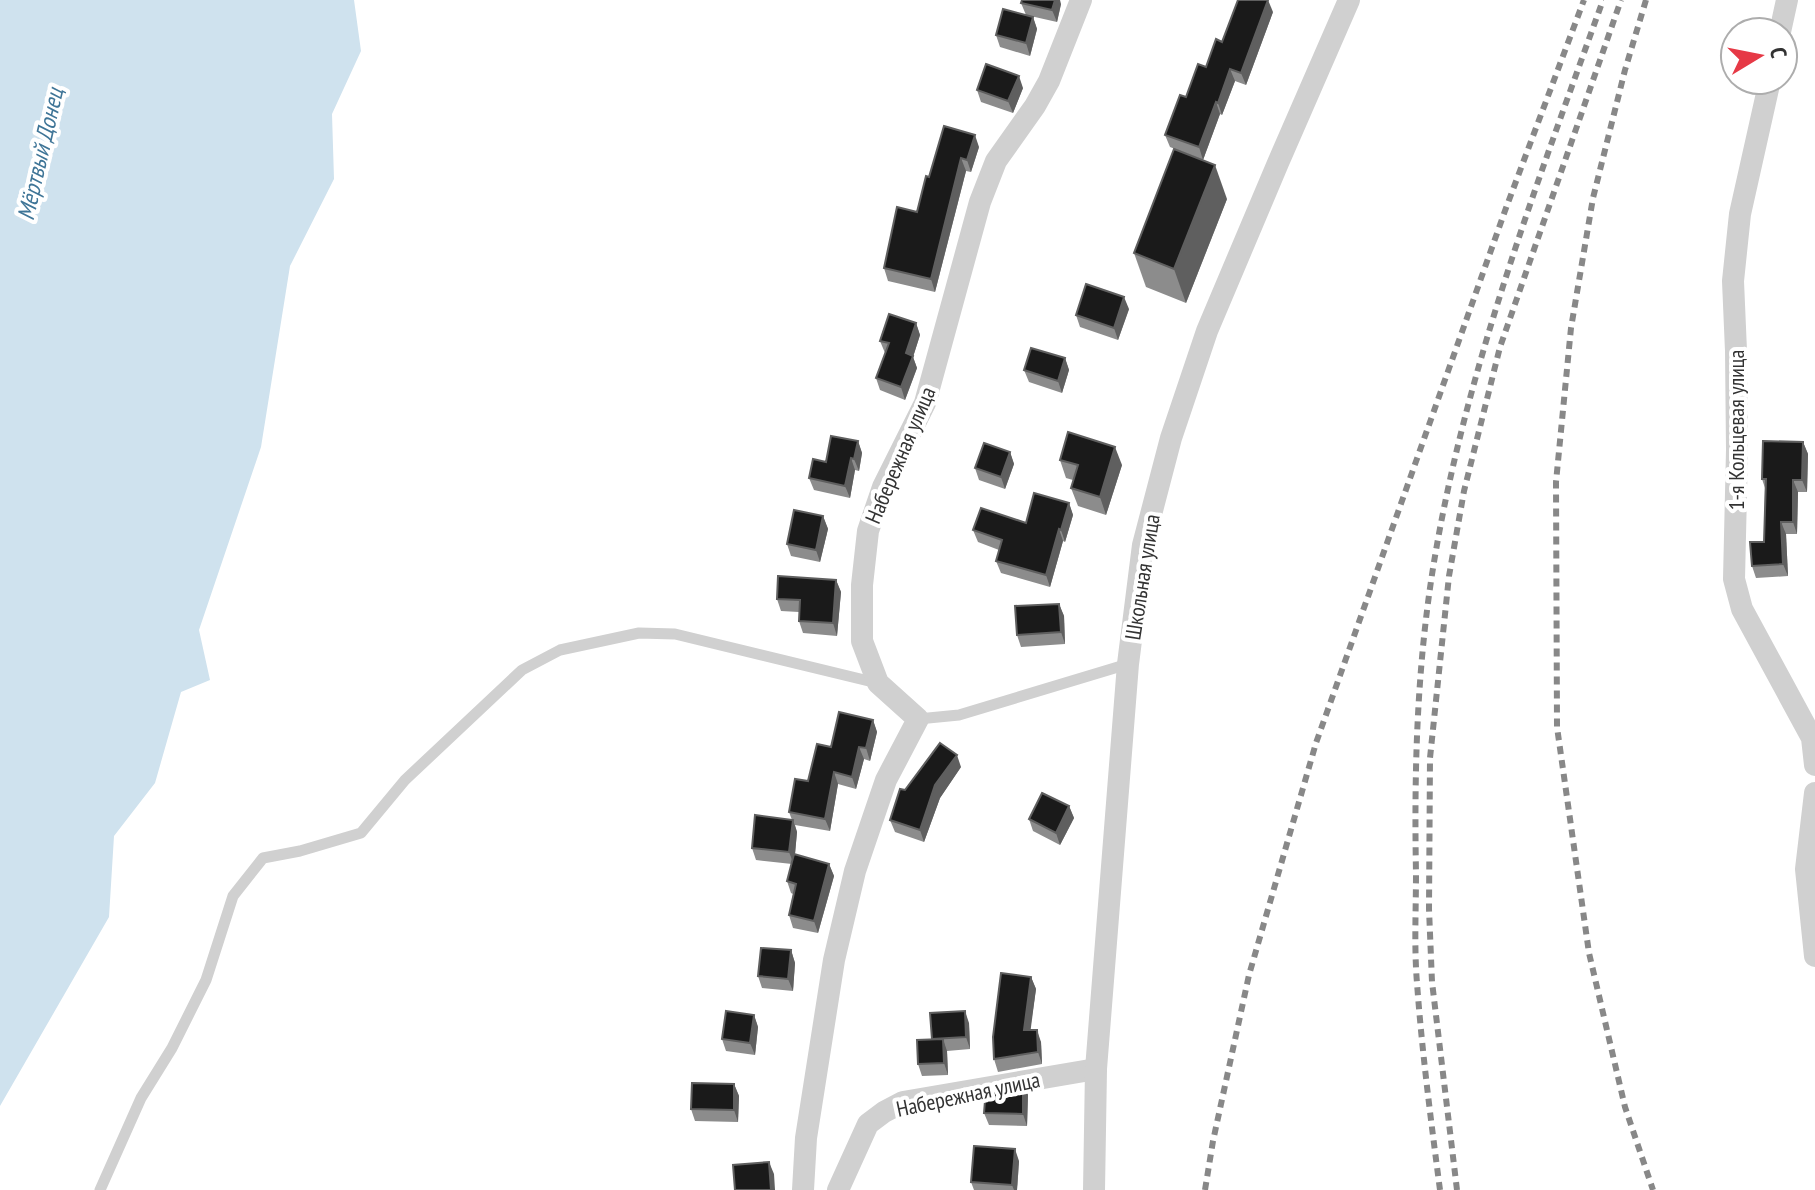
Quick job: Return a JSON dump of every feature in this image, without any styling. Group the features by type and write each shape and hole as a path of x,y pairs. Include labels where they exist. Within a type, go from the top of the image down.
{"street":[{"name":"Набережная улица","path":"918,719 878,683 862,641 862,585 868,531 883,487 925,403 980,202 996,161 1049,81 1081,0"},
{"name":"Школьная улица","path":"1094,1190 1096,1069 1128,664 1143,545 1175,425 1207,331 1349,0"},
{"name":"1-я Кольцевая улица","path":"1766,96 1740,214 1733,281 1737,450 1734,579 1742,609 1812,738 1815,765"},
{"path":"803,1190 806,1138 834,960 855,871 886,780 918,719"},
{"path":"1815,793 1806,869 1815,956"},
{"name":"Набережная улица","path":"838,1190 868,1124 903,1102 1096,1069"}],"lane":[{"path":"100,1190 141,1098 172,1048 206,980 233,896 263,858 361,833 405,780 522,670 560,650 639,633 675,634 878,683"},
{"path":"918,719 959,715 1128,664"}],"water":[{"name":"Мёртвый Донец","path":"0,0 354,0 361,51 332,114 334,179 290,266 261,447 199,630 210,680 181,692 155,783 114,836 109,917 0,1106"}],"building":[{"path":"1022,0 1055,0 1052,10 1021,3"},
{"path":"1238,0 1268,0 1241,73 1230,69 1199,147 1165,135 1180,95 1186,97 1198,64 1206,67 1216,39 1222,42"},
{"path":"1003,9 1033,17 1026,43 996,35"},
{"path":"986,64 1019,76 1008,101 977,90"},
{"path":"944,126 975,135 967,160 961,158 931,279 884,268 897,207 917,212"},
{"path":"1174,149 1215,165 1174,269 1134,253"},
{"path":"1086,284 1124,297 1114,328 1076,315"},
{"path":"889,314 916,323 906,353 913,356 901,387 876,378 889,343 880,341"},
{"path":"1031,348 1065,358 1058,381 1024,370"},
{"path":"1068,432 1115,447 1100,497 1071,488 1078,465 1060,460"},
{"path":"831,436 858,441 845,486 809,478 813,459 826,462"},
{"path":"1763,441 1803,442 1802,480 1793,480 1793,522 1781,522 1783,564 1752,566 1750,542 1764,542 1766,479 1762,479"},
{"path":"984,443 1010,452 1001,477 975,468"},
{"path":"1034,493 1069,503 1046,575 996,561 1002,540 973,530 981,508 1026,523"},
{"path":"794,510 823,516 816,550 787,544"},
{"path":"778,576 836,580 833,623 799,621 800,600 777,599"},
{"path":"1059,604 1061,632 1017,635 1015,606"},
{"path":"839,712 873,720 866,748 859,747 852,777 834,772 825,819 789,812 795,779 808,781 817,744 831,747"},
{"path":"940,743 957,755 935,785 920,830 890,820 900,789 905,790"},
{"path":"1042,793 1069,806 1056,833 1029,819"},
{"path":"755,815 793,820 789,852 752,848"},
{"path":"794,854 829,864 814,921 789,915 796,884 787,881"},
{"path":"761,948 791,950 788,979 758,976"},
{"path":"1001,973 1031,977 1024,1030 1037,1030 1038,1052 994,1059 993,1037"},
{"path":"726,1011 754,1015 750,1043 722,1039"},
{"path":"965,1011 966,1037 932,1039 930,1013"},
{"path":"943,1039 944,1063 918,1064 917,1040"},
{"path":"692,1083 734,1084 734,1110 691,1109"},
{"path":"1023,1083 1023,1114 984,1113 986,1089"},
{"path":"974,1146 1015,1149 1012,1185 971,1182"},
{"path":"769,1162 771,1190 735,1190 733,1165"}],"railway":[{"path":"1205,1190 1249,975 1316,743 1506,208 1584,0"},
{"path":"1440,1190 1424,1061 1416,956 1416,756 1428,601 1448,490 1484,348 1529,208 1603,0"},
{"path":"1457,1190 1432,982 1429,909 1430,758 1449,576 1464,491 1500,347 1621,0"},
{"path":"1646,0 1593,198 1571,328 1556,482 1557,727 1589,953 1625,1107 1653,1190"}]}
